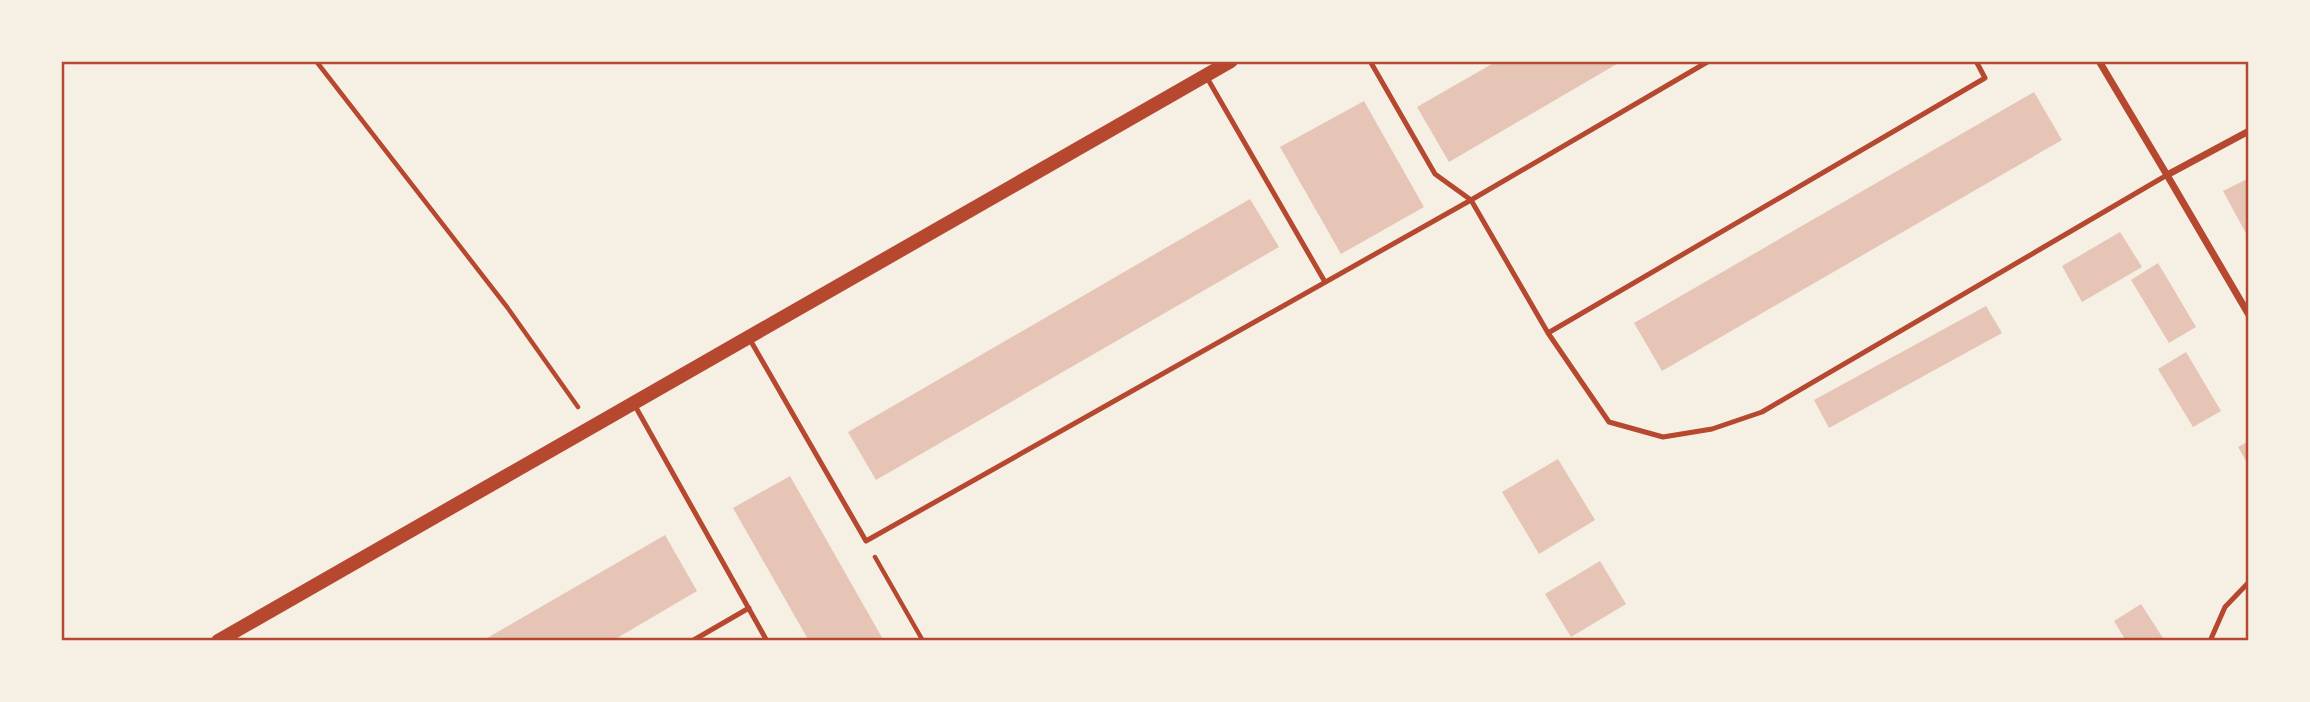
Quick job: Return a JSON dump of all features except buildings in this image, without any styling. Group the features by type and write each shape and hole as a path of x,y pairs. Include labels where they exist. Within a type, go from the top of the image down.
{"main road":[{"path":"218,641 1231,61"}],"street":[{"path":"2099,61 2249,315"},
{"path":"2167,175 2249,131"}],"lane":[{"path":"1370,61 1434,174 1471,200 1548,333 1609,422 1663,437 1712,429 1762,412 2167,175"},
{"path":"749,338 866,541 1471,200 1709,61"},
{"path":"1548,333 1985,78 1976,61"},
{"path":"1206,76 1325,282"},
{"path":"634,404 767,641"},
{"path":"2210,641 2225,607 2249,582"},
{"path":"692,641 749,608"}],"path":[{"path":"316,61 507,307 593,428"},
{"path":"866,541 923,641"}]}
